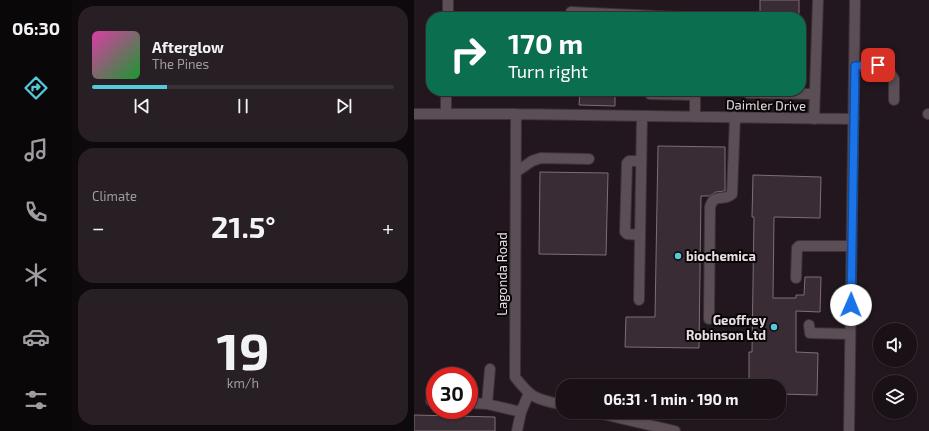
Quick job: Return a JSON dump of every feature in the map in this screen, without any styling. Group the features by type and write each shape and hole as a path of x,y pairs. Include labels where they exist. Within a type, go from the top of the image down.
{"street":[{"path":"448,0 448,12"},
{"path":"814,119 818,0"},
{"path":"849,431 855,0"},
{"path":"855,66 886,66 894,79 894,100"},
{"path":"806,94 815,94"},
{"path":"446,96 446,114"},
{"path":"695,96 695,117"},
{"name":"Daimler Drive","path":"414,114 854,119"},
{"name":"Lagonda Road","path":"516,114 515,377 529,393 536,398 556,403"},
{"path":"639,300 642,116"},
{"path":"709,319 710,207 713,200 729,197 732,194 735,118"},
{"path":"516,172 532,161 541,158 589,159"},
{"path":"640,234 627,234 625,232 627,163 629,161 641,161"},
{"path":"796,278 797,248 799,246 852,246"},
{"path":"809,325 810,333 850,334"},
{"path":"487,404 490,369"},
{"path":"517,431 521,412 529,393"},
{"path":"478,404 487,404 521,412"},
{"path":"624,419 675,431"}],"building":[{"path":"760,0 799,0 799,12 760,12"},
{"path":"580,96 615,96 615,106 579,105"},
{"name":"biochemica","path":"658,146 725,147 725,191 716,192 709,196 701,196 699,348 625,347 626,317 655,317"},
{"path":"540,172 608,173 606,255 539,254"},
{"path":"753,175 821,177 820,218 774,217 773,298 796,298 796,295 804,295 805,277 821,277 820,312 796,311 796,352 818,353 817,395 786,394 786,379 749,379 749,352 752,352 754,217 752,217"},
{"path":"414,415 426,415 426,419 478,419 478,417 495,417 495,431 414,431"}],"place":[{"name":"biochemica","path":"678,256"},
{"name":"Geoffrey Robinson Ltd","path":"774,327"}],"route":[{"path":"851,305 855,66 878,65"}]}
